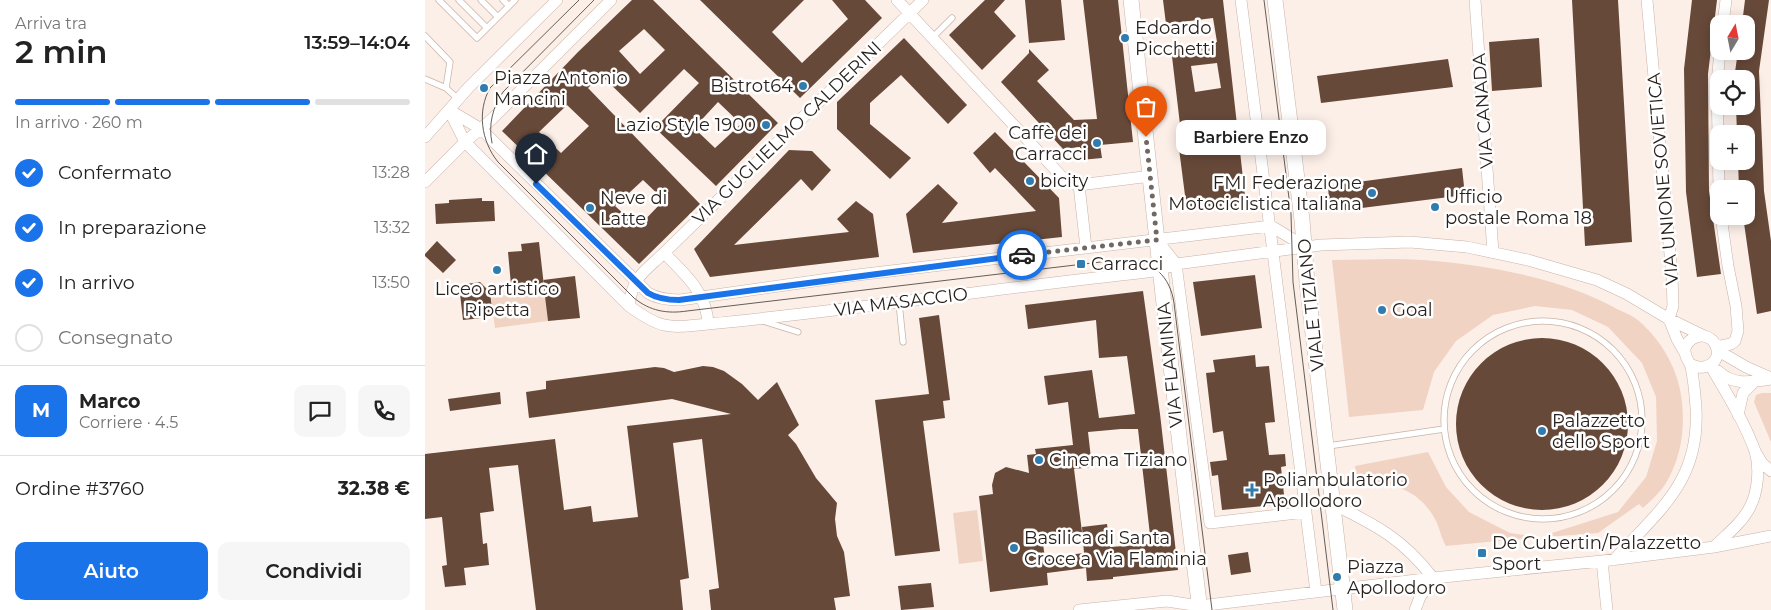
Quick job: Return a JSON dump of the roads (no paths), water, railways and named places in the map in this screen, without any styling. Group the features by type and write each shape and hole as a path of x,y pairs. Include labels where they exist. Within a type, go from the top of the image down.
{"street":[{"path":"425,137 458,99 557,0"},
{"path":"425,182 611,0"},
{"path":"897,0 1068,182 1079,185 1151,176"},
{"name":"VIA GUGLIELMO CALDERINI","path":"635,280 923,0"},
{"name":"VIA FLAMINIA","path":"1131,0 1197,609"},
{"name":"VIALE TIZIANO","path":"1241,0 1316,592"},
{"name":"VIALE TIZIANO","path":"1275,0 1305,246 1307,282 1345,610"},
{"name":"VIA CANADA","path":"1475,0 1493,252"},
{"name":"VIA UNIONE SOVIETICA","path":"1647,0 1673,286 1673,306 1669,319"},
{"path":"1724,15 1726,0"},
{"path":"1719,60 1717,82 1719,180"},
{"name":"VIA MASACCIO","path":"449,110 481,129 648,293 659,298 675,300 1271,226"},
{"name":"VIA MASACCIO","path":"449,110 465,142 629,306 644,317 665,326 708,324 899,303 1159,270 1177,264 1305,246 1420,242 1493,252 1597,280 1639,300 1669,319 1704,336"},
{"path":"1079,185 1086,248"},
{"path":"1716,348 1734,342 1738,332 1737,312 1722,225"},
{"path":"1271,226 1305,246"},
{"path":"1157,240 1177,264"},
{"path":"664,253 692,282 702,296 707,309 708,324"},
{"name":"VIA FLAMINIA","path":"1177,264 1210,523 1305,512"},
{"path":"629,306 635,280"},
{"path":"1614,560 1675,493 1688,467 1694,445 1696,425 1694,388 1690,364 1669,319"},
{"path":"1685,353 1686,347 1691,340 1695,337 1704,336 1711,340 1716,348 1746,367 1771,378"},
{"path":"1690,364 1700,368 1711,365 1716,356 1716,348"},
{"path":"1711,365 1729,380 1754,382 1771,378"},
{"path":"1711,365 1738,414 1755,452 1771,471"},
{"path":"1738,414 1743,393 1754,382"},
{"path":"1714,547 1741,520 1750,508 1756,480 1755,452"},
{"path":"1333,504 1394,538 1413,554 1433,578"},
{"path":"1079,610 1167,601 1197,609 1221,607 1316,592 1433,578 1614,560 1714,547 1771,536"},
{"path":"1602,561 1607,610"},
{"path":"1415,610 1420,597 1433,578"}],"lane":[{"path":"439,0 477,38 515,0"},
{"path":"459,0 487,28"},
{"path":"481,0 498,17"},
{"path":"503,0 509,6"},
{"path":"932,38 952,18"},
{"path":"425,36 450,62 446,88"},
{"path":"425,80 446,88 458,99"},
{"path":"899,303 903,342"},
{"path":"756,319 798,332"},
{"path":"1536,321 1557,322 1577,327 1596,336 1609,346 1620,357 1631,375 1639,394 1642,415 1639,447 1631,466 1619,484 1595,504 1576,513 1556,518 1535,518 1514,514 1495,506 1481,497 1457,469 1449,450 1444,429 1445,407 1450,385 1457,370 1467,356 1495,333 1508,327 1536,321"},
{"path":"1326,446 1444,429"}],"tram line":[{"path":"579,0 490,88 483,106 483,126 488,145 498,162 634,298 646,306 666,312 680,312 1126,259 1144,263 1159,272 1169,285 1174,303 1212,610"},
{"path":"492,143 492,116 503,92 594,0"},
{"path":"1264,0 1291,214 1293,282 1333,610"}],"place":[{"name":"Edoardo Picchetti","path":"1125,38"},
{"name":"Bistrot64","path":"803,86"},
{"name":"Piazza Antonio Mancini","path":"484,88"},
{"name":"Lazio Style 1900","path":"766,125"},
{"name":"Barbiere Enzo","path":"1146,137"},
{"name":"Caffè dei Carracci","path":"1097,143"},
{"name":"bicity","path":"1030,181"},
{"name":"FMI Federazione Motociclistica Italiana","path":"1372,193"},
{"name":"Ufficio postale Roma 18","path":"1435,207"},
{"name":"Neve di Latte","path":"590,208"},
{"name":"Carracci","path":"1081,264"},
{"name":"Liceo artistico Ripetta","path":"497,270"},
{"name":"Goal","path":"1382,310"},
{"name":"Palazzetto dello Sport","path":"1542,431"},
{"name":"Cinema Tiziano","path":"1039,460"},
{"name":"Poliambulatorio Apollodoro","path":"1252,490"},
{"name":"Basilica di Santa Croce a Via Flaminia","path":"1014,548"},
{"name":"De Cubertin/Palazzetto Sport","path":"1482,553"},
{"name":"Piazza Apollodoro","path":"1337,577"}]}
